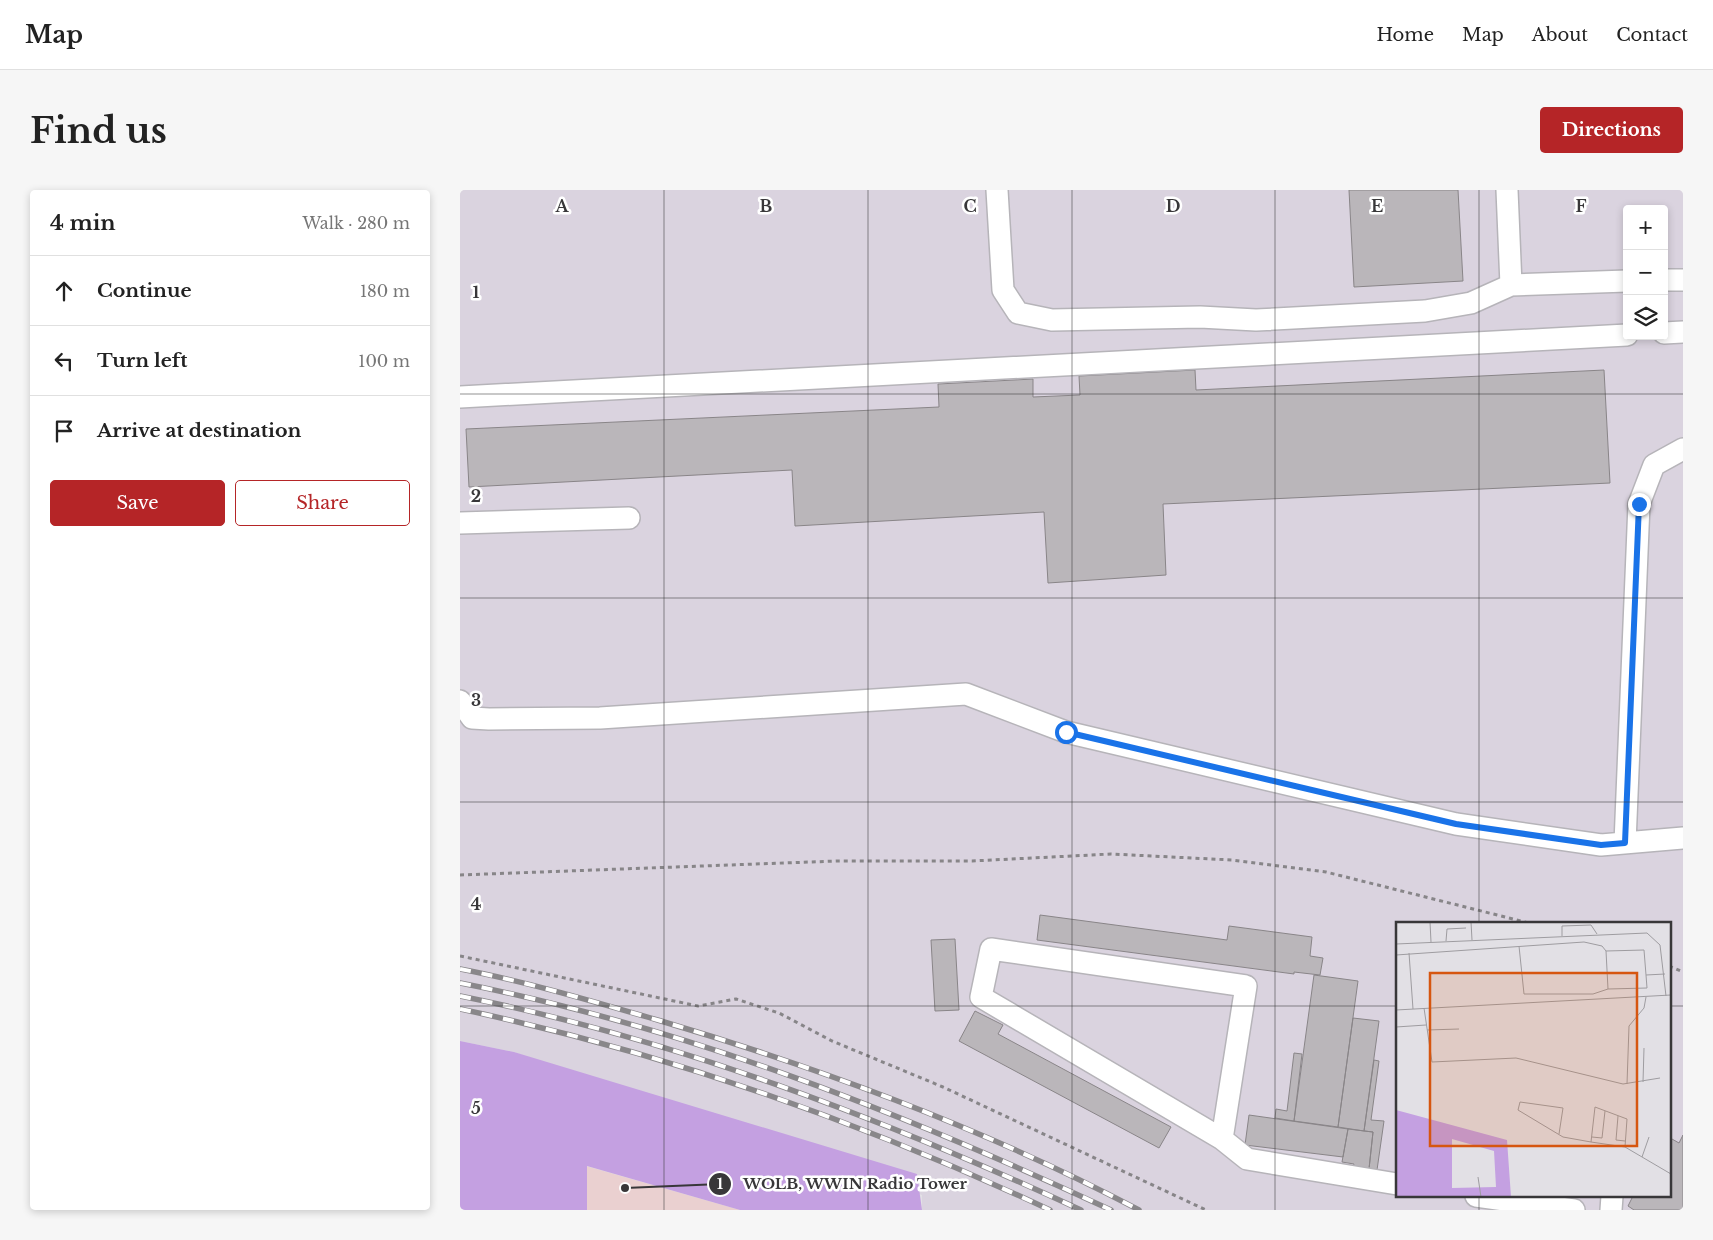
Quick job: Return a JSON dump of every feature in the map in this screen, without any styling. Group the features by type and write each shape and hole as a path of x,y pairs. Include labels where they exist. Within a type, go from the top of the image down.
{"lane":[{"path":"997,190 1004,290 1018,314 1052,320 1200,317 1256,320 1425,310 1471,303 1510,285 1623,281"},
{"path":"1507,190 1510,285"},
{"path":"1668,280 1683,280"},
{"path":"1668,333 1683,332"},
{"path":"460,396 1623,335"},
{"path":"1625,843 1639,504 1654,465 1683,449"},
{"path":"460,524 629,518"},
{"path":"460,701 472,718 600,718 966,694 1066,732 1456,824 1601,845 1683,838"},
{"path":"1222,1139 1246,986 990,949 981,997 1222,1139 1247,1159 1396,1184"},
{"path":"1490,1198 1574,1210"}],"path":[{"path":"460,875 837,861 972,861 1121,854 1232,860 1326,872 1525,922"},
{"path":"460,956 698,1006 736,999 780,1013 832,1041 943,1087 1206,1210"},
{"path":"1670,966 1683,972"}],"shaded area":[{"path":"460,190 1683,190 1683,1210 922,1210 922,1195 514,1052 460,1041"},
{"path":"460,1041 514,1052 917,1174 922,1210 740,1210 587,1166 587,1210 460,1210"},
{"path":"586,1166 740,1210 587,1210"}],"building":[{"path":"1349,190 1458,190 1463,281 1354,287"},
{"path":"1195,370 1196,390 1604,370 1610,483 1163,504 1166,575 1048,583 1044,512 795,526 792,470 469,487 466,429 939,407 938,384 1033,379 1033,397 1080,395 1079,376"},
{"path":"1040,915 1227,940 1229,926 1312,937 1310,956 1323,958 1320,975 1294,972 1294,974 1037,940"},
{"path":"955,939 959,1010 935,1011 931,940"},
{"path":"1314,975 1358,981 1338,1127 1294,1121"},
{"path":"975,1011 1003,1025 998,1034 1171,1127 1159,1148 959,1041"},
{"path":"1353,1018 1379,1021 1364,1131 1338,1127"},
{"path":"1294,1053 1302,1054 1294,1121 1275,1118 1276,1109 1287,1111"},
{"path":"1374,1060 1379,1061 1371,1120 1384,1121 1377,1170 1369,1169 1373,1132 1364,1131"},
{"path":"1249,1115 1348,1129 1343,1157 1245,1145"},
{"path":"1348,1129 1373,1132 1369,1169 1353,1167 1354,1164 1342,1162"},
{"path":"1683,1135 1683,1210 1634,1210 1628,1206 1632,1198 1670,1198 1670,1142 1672,1139 1679,1143"}],"railway":[{"path":"460,969 536,986 661,1021 844,1081 965,1128 1082,1181 1139,1210"},
{"path":"460,983 544,1001 628,1023 792,1077 873,1107 953,1140 1111,1210"},
{"path":"460,996 540,1014 698,1058 854,1113 1006,1176 1081,1210"},
{"path":"460,1009 612,1046 687,1068 761,1093 907,1148 1050,1210"}],"place":[{"name":"WOLB, WWIN Radio Tower","path":"625,1188"}],"route":[{"path":"1066,732 1456,824 1601,845 1625,843 1639,504"}]}
